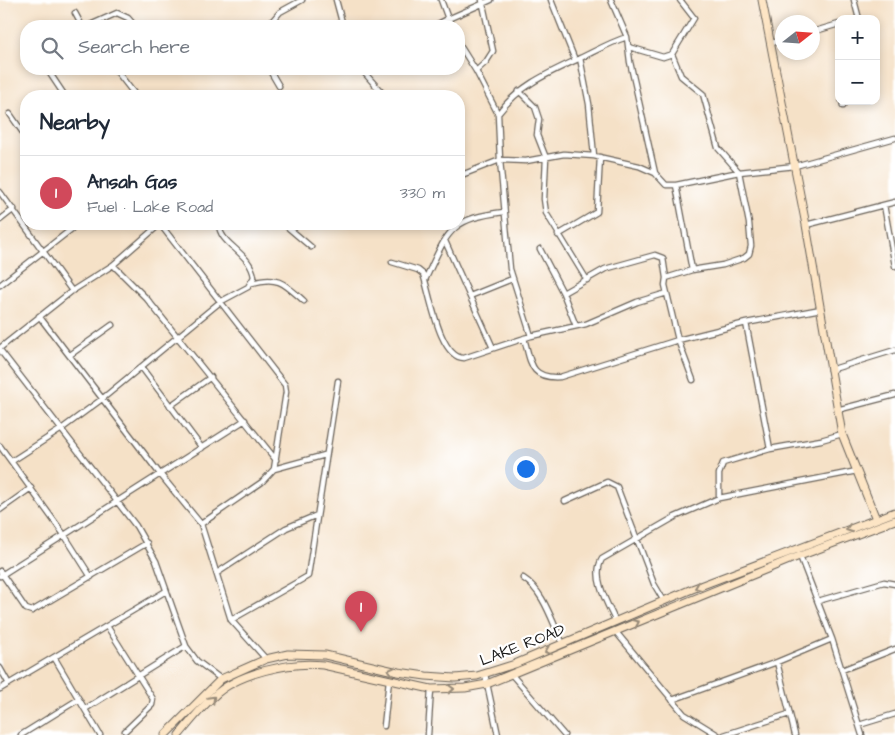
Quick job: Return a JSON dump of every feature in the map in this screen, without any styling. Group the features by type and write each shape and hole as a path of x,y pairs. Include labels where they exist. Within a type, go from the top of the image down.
{"main road":[{"path":"762,0 772,43 806,225 842,434 876,520"},
{"name":"LAKE ROAD","path":"165,735 221,679 266,659 288,654 325,655 398,672 426,676 455,678 485,674 564,644 791,550 895,512"},
{"name":"LAKE ROAD","path":"179,735 220,691 248,677 273,669 313,663 431,689 465,688 487,684 800,556 895,520"}],"street":[{"path":"273,20 280,12 301,0"},
{"path":"336,0 341,20"},
{"path":"441,0 448,19 482,1 491,0"},
{"path":"551,0 578,59 589,104 594,156"},
{"path":"611,0 627,37 632,71 655,173"},
{"path":"629,47 663,57 672,54 694,18 680,0"},
{"path":"858,15 854,1 861,0"},
{"path":"476,71 486,62 493,51 482,1"},
{"path":"75,13 79,20"},
{"path":"101,20 117,13 130,20"},
{"path":"820,30 835,25"},
{"path":"498,114 519,91 542,76 627,37"},
{"path":"465,54 498,114 504,212 512,278 531,336"},
{"path":"666,278 692,270 729,264 749,254 751,246 749,223 739,172 718,148 703,94 681,76 672,54"},
{"path":"52,75 61,90"},
{"path":"120,75 131,90"},
{"path":"273,75 279,86"},
{"path":"366,75 380,90"},
{"path":"519,91 535,107 539,119 537,135 546,158 544,199 546,213 587,280"},
{"path":"10,114 20,128"},
{"path":"465,174 500,160 526,161 564,154 594,156 639,166 655,173 666,185 676,185 739,172 795,166 895,138"},
{"path":"558,235 596,212 600,158"},
{"path":"676,185 692,270"},
{"path":"0,192 20,218"},
{"path":"806,225 895,202"},
{"path":"884,205 895,266"},
{"path":"0,220 14,209"},
{"path":"465,219 504,212"},
{"path":"28,230 72,291"},
{"path":"0,285 70,230"},
{"path":"153,230 113,265 72,291 0,349 147,543 186,646 197,661 221,679"},
{"path":"165,230 284,385 286,392 274,468 262,482 201,524"},
{"path":"219,230 223,238 248,260 254,277 252,283"},
{"path":"291,230 311,247"},
{"path":"425,280 445,240 452,230"},
{"path":"445,240 493,348"},
{"path":"540,249 563,294 576,326"},
{"path":"563,294 605,269 655,255 663,258 667,293 678,340 693,380"},
{"path":"392,262 418,270 423,274 436,322 454,356 464,358 524,338 600,319 637,302 667,293"},
{"path":"113,265 135,286 211,377 276,460"},
{"path":"470,296 512,278"},
{"path":"12,461 60,430 102,399 220,302 242,292 252,283 264,279 277,281 285,284 304,301"},
{"path":"524,338 536,372 543,377 551,377 560,376 678,340 746,323 821,310"},
{"path":"39,316 160,474 201,524 231,620 266,659"},
{"path":"746,323 770,449"},
{"path":"70,355 112,325"},
{"path":"830,370 895,350"},
{"path":"142,368 202,448"},
{"path":"170,406 211,377"},
{"path":"231,620 308,576 325,455 338,382"},
{"path":"837,410 895,395"},
{"path":"147,543 30,611 26,609 1,574 245,420"},
{"path":"719,498 718,483 720,468 723,463 770,449 821,440 842,434"},
{"path":"0,446 91,577"},
{"path":"274,468 325,455"},
{"path":"616,622 598,578 599,565 602,559 675,517 719,498 858,471"},
{"path":"565,501 599,484 607,482 617,487 654,584 664,601"},
{"path":"0,510 31,488"},
{"path":"217,573 286,528 317,515"},
{"path":"800,556 832,639 862,735"},
{"path":"523,578 532,584 542,597 550,618 564,644"},
{"path":"818,601 884,582 895,584"},
{"path":"0,689 166,591"},
{"path":"107,626 153,702 125,731"},
{"path":"616,632 684,714 718,735"},
{"path":"672,700 777,662 832,639"},
{"path":"85,709 186,646"},
{"path":"842,670 895,649"},
{"path":"54,657 100,735"},
{"path":"777,662 795,735"},
{"path":"0,668 9,684"},
{"path":"485,674 498,735"},
{"path":"512,675 564,735"},
{"path":"384,726 389,680"},
{"path":"428,735 431,689"},
{"path":"21,735 79,699"},
{"path":"724,735 789,714"},
{"path":"860,725 895,714"}],"place":[{"name":"Ansah Gas","path":"361,632"}]}
